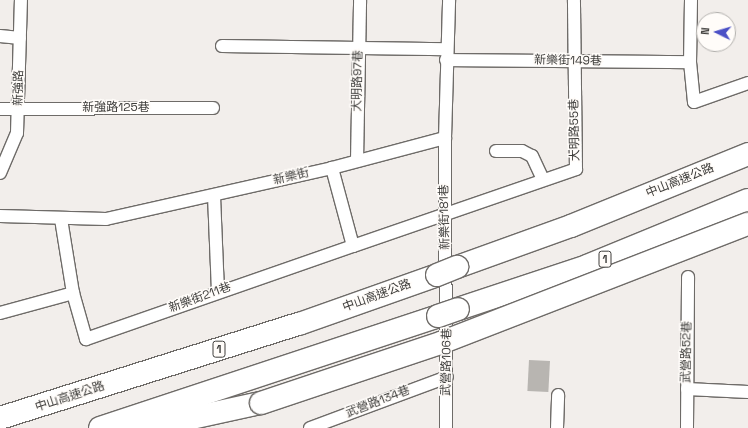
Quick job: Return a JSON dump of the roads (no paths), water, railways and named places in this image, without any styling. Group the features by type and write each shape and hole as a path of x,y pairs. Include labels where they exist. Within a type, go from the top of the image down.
{"highway":[{"path":"668,185 748,147"},
{"name":"中山高速公路","path":"0,418 299,324 571,226 668,185 748,154"},
{"name":"1","path":"100,428 438,316 453,303 587,266 748,200"},
{"path":"146,428 261,403 443,342 748,224"}],"street":[{"name":"新強路","path":"0,173 17,133 21,0"},
{"name":"大明路97巷","path":"357,161 360,0"},
{"path":"445,138 449,0"},
{"name":"大明路55巷","path":"444,212 576,169 574,0"},
{"path":"691,0 690,62 694,102 748,83"},
{"path":"0,36 20,38"},
{"name":"新樂街149巷","path":"222,46 359,47 447,54 574,61 690,62"},
{"name":"新強路125巷","path":"0,109 213,108"},
{"name":"新樂街","path":"0,216 61,219 106,219 214,196 332,168 445,138"},
{"name":"新樂街181巷","path":"445,138 444,212 453,303"},
{"path":"496,150 522,151 532,156 543,180"},
{"path":"332,168 354,246"},
{"path":"214,196 218,291"},
{"name":"新樂街211巷","path":"61,219 73,293 86,339 218,291 354,246 444,212"},
{"name":"武營路52巷","path":"687,428 688,277"},
{"path":"0,313 73,293"},
{"name":"武營路106巷","path":"446,428 447,377 453,303"},
{"name":"武營路134巷","path":"310,428 447,377"},
{"path":"687,389 748,392"},
{"path":"557,428 558,395"}]}
